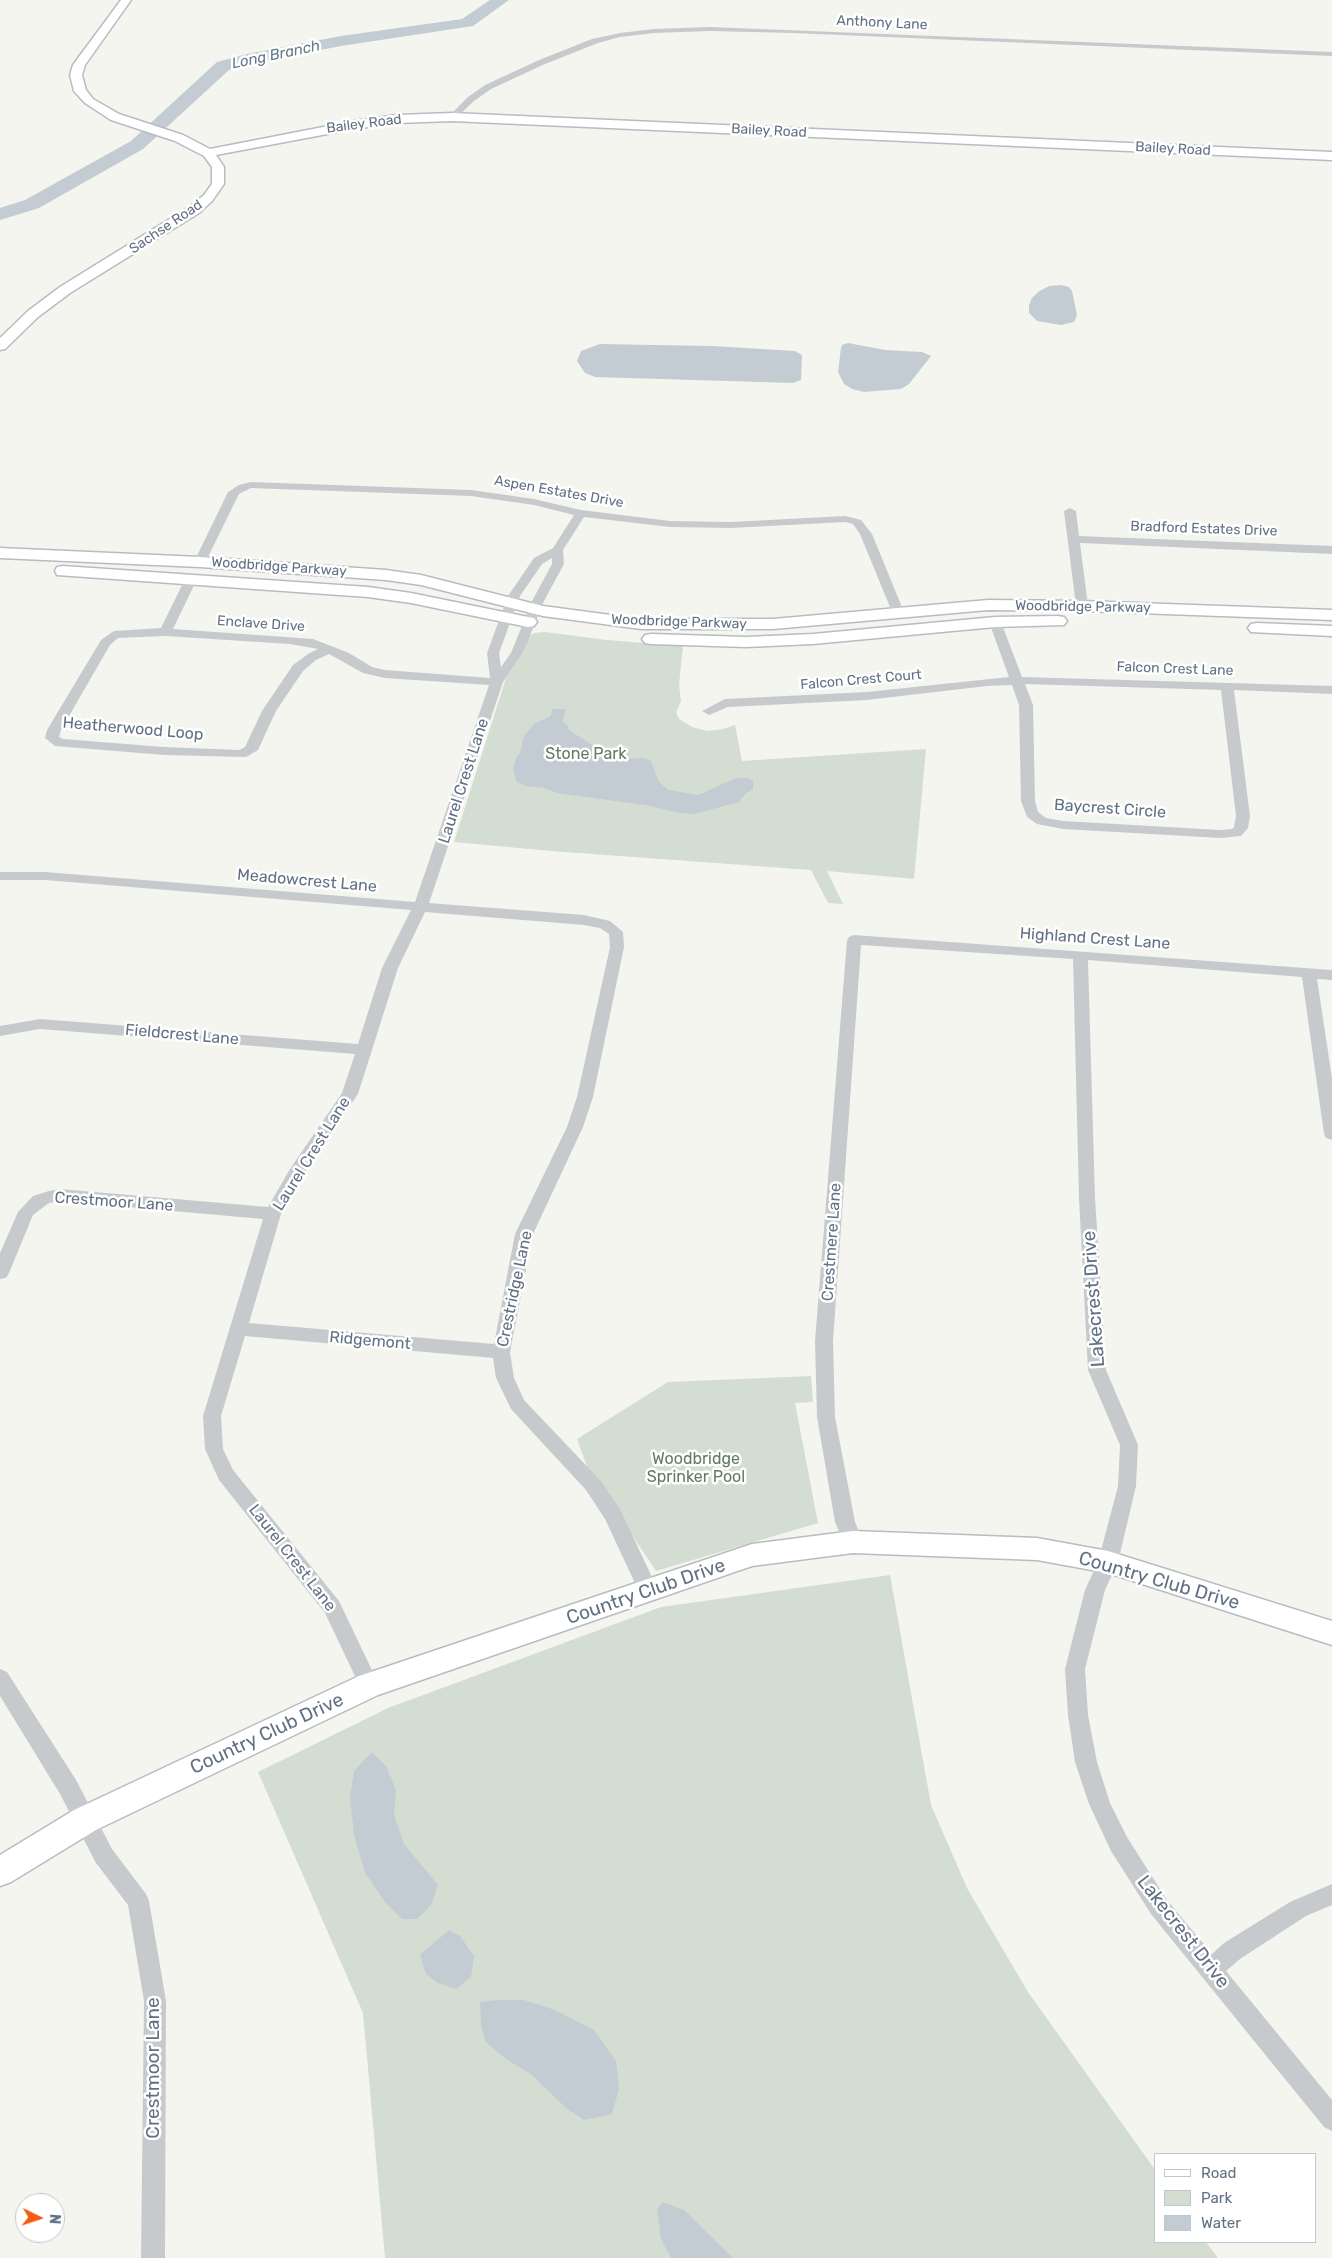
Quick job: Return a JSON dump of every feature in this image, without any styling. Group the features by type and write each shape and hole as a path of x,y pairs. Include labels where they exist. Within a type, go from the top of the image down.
{"main road":[{"path":"126,0 84,56 76,76 80,91 89,101 115,116 179,138 208,153"},
{"name":"Bailey Road","path":"208,153 354,125 397,119 452,118 1332,156"},
{"name":"Sachse Road","path":"0,346 33,314 65,290 170,226 208,198 218,184 219,176 218,168 208,153"},
{"name":"Woodbridge Parkway","path":"0,553 200,562 386,575 421,580 508,610 599,634 701,642 813,639 994,622 1061,620 1332,631"},
{"name":"Woodbridge Parkway","path":"0,567 368,592 508,610"},
{"name":"Woodbridge Parkway","path":"532,616 578,617 641,624 702,625 822,621 898,612 988,605 1082,606 1332,615"},
{"name":"Country Club Drive","path":"0,1872 85,1820 369,1685 649,1592 752,1555 853,1542 1037,1549 1108,1562 1332,1633"}],"street":[{"name":"Anthony Lane","path":"452,118 471,99 488,87 542,62 595,42 620,35 654,31 710,29 793,31 1332,54"},
{"name":"Aspen Estates Drive","path":"200,562 234,492 251,485 471,493 534,502 581,513 670,524 703,525 851,520 857,522 866,534 898,612"},
{"path":"1070,512 1082,606"},
{"path":"557,550 581,513"},
{"name":"Bradford Estates Drive","path":"1074,539 1332,550"},
{"name":"Laurel Crest Lane","path":"369,1685 332,1607 226,1474 214,1449 212,1416 273,1214 296,1173 350,1094 390,968 421,907 497,682 517,653 532,616 558,564 557,550 538,561 508,610 493,654 497,682"},
{"path":"165,632 191,579"},
{"name":"Baycrest Circle","path":"994,622 1026,705 1028,716 1029,809 1036,818 1050,823 1221,834 1236,833 1243,823 1227,686"},
{"name":"Heatherwood Loop","path":"165,632 114,635 105,643 54,730 52,738 60,743 164,751 232,754 251,750 269,711 298,668 312,657 329,649"},
{"name":"Enclave Drive","path":"165,632 313,643 346,656 368,670 385,674 497,682"},
{"name":"Falcon Crest Lane","path":"1016,681 1064,680 1332,690"},
{"name":"Falcon Crest Court","path":"710,711 725,702 830,698 987,682 1016,681"},
{"name":"Meadowcrest Lane","path":"0,876 45,876 584,920 598,922 611,927"},
{"name":"Crestridge Lane","path":"611,927 616,932 617,947 584,1097 575,1127 524,1234 500,1352 505,1378 517,1404 593,1485 613,1515 649,1592"},
{"name":"Highland Crest Lane","path":"854,940 1080,955 1332,975"},
{"name":"Crestmere Lane","path":"853,1542 845,1522 826,1417 824,1341 854,940"},
{"name":"Lakecrest Drive","path":"1080,955 1087,1198 1097,1370 1129,1445 1127,1486 1108,1562 1095,1590 1075,1669 1078,1715 1086,1762 1100,1804 1118,1844 1159,1907 1332,2119"},
{"path":"1309,973 1332,1134"},
{"name":"Fieldcrest Lane","path":"0,1030 40,1024 365,1050"},
{"name":"Crestmoor Lane","path":"0,1273 26,1212 39,1200 49,1197 60,1195 273,1214"},
{"name":"Ridgemont","path":"239,1329 500,1352"},
{"name":"Crestmoor Lane","path":"0,1678 68,1787 104,1856 138,1901 155,2001 153,2258"},
{"path":"1211,1969 1232,1951 1276,1923 1332,1894"}],"green space":[{"name":"Stone Park","path":"545,632 607,640 683,646 679,685 681,701 676,712 679,719 692,727 708,731 735,725 742,761 926,749 914,879 827,871 843,904 828,903 811,870 454,842 506,678 524,652 529,636 534,633"},
{"name":"Woodbridge Sprinker Pool","path":"811,1376 813,1402 795,1403 818,1523 656,1571 588,1469 577,1439 668,1382"},
{"path":"890,1575 931,1805 967,1888 1028,1992 1154,2168 1154,2243 1207,2243 1218,2258 385,2258 363,2013 258,1772 388,1708 661,1607"}],"water":[{"path":"1061,285 1069,287 1072,291 1077,315 1074,322 1061,325 1037,321 1029,313 1029,305 1032,298 1049,286"},
{"path":"848,343 885,350 922,352 931,356 909,384 901,389 864,392 852,389 844,384 838,372 842,345"},
{"path":"600,344 713,346 795,351 802,355 801,380 793,383 595,377 585,373 577,361 581,351"},
{"path":"552,709 566,710 562,721 568,726 569,730 602,754 618,759 644,758 651,761 659,782 669,790 698,795 736,778 748,778 753,781 753,789 745,794 739,802 694,814 557,793 544,788 526,786 517,782 515,777 513,769 516,758 520,753 524,736 534,724 551,716"},
{"path":"372,1752 386,1766 396,1790 394,1815 404,1844 438,1885 431,1905 417,1919 402,1919 386,1903 365,1873 354,1835 350,1798 354,1771"},
{"path":"449,1930 460,1936 474,1956 471,1977 456,1989 438,1983 426,1974 420,1955"},
{"path":"524,2000 555,2010 594,2030 616,2061 619,2089 612,2114 584,2120 566,2108 531,2074 507,2060 486,2042 481,2026 480,2002"},
{"path":"663,2202 684,2210 733,2258 671,2258 661,2239 657,2209"}],"waterway":[{"name":"Long Branch","path":"0,214 32,204 137,145 223,66 247,59 341,41 467,23 501,0"}]}
